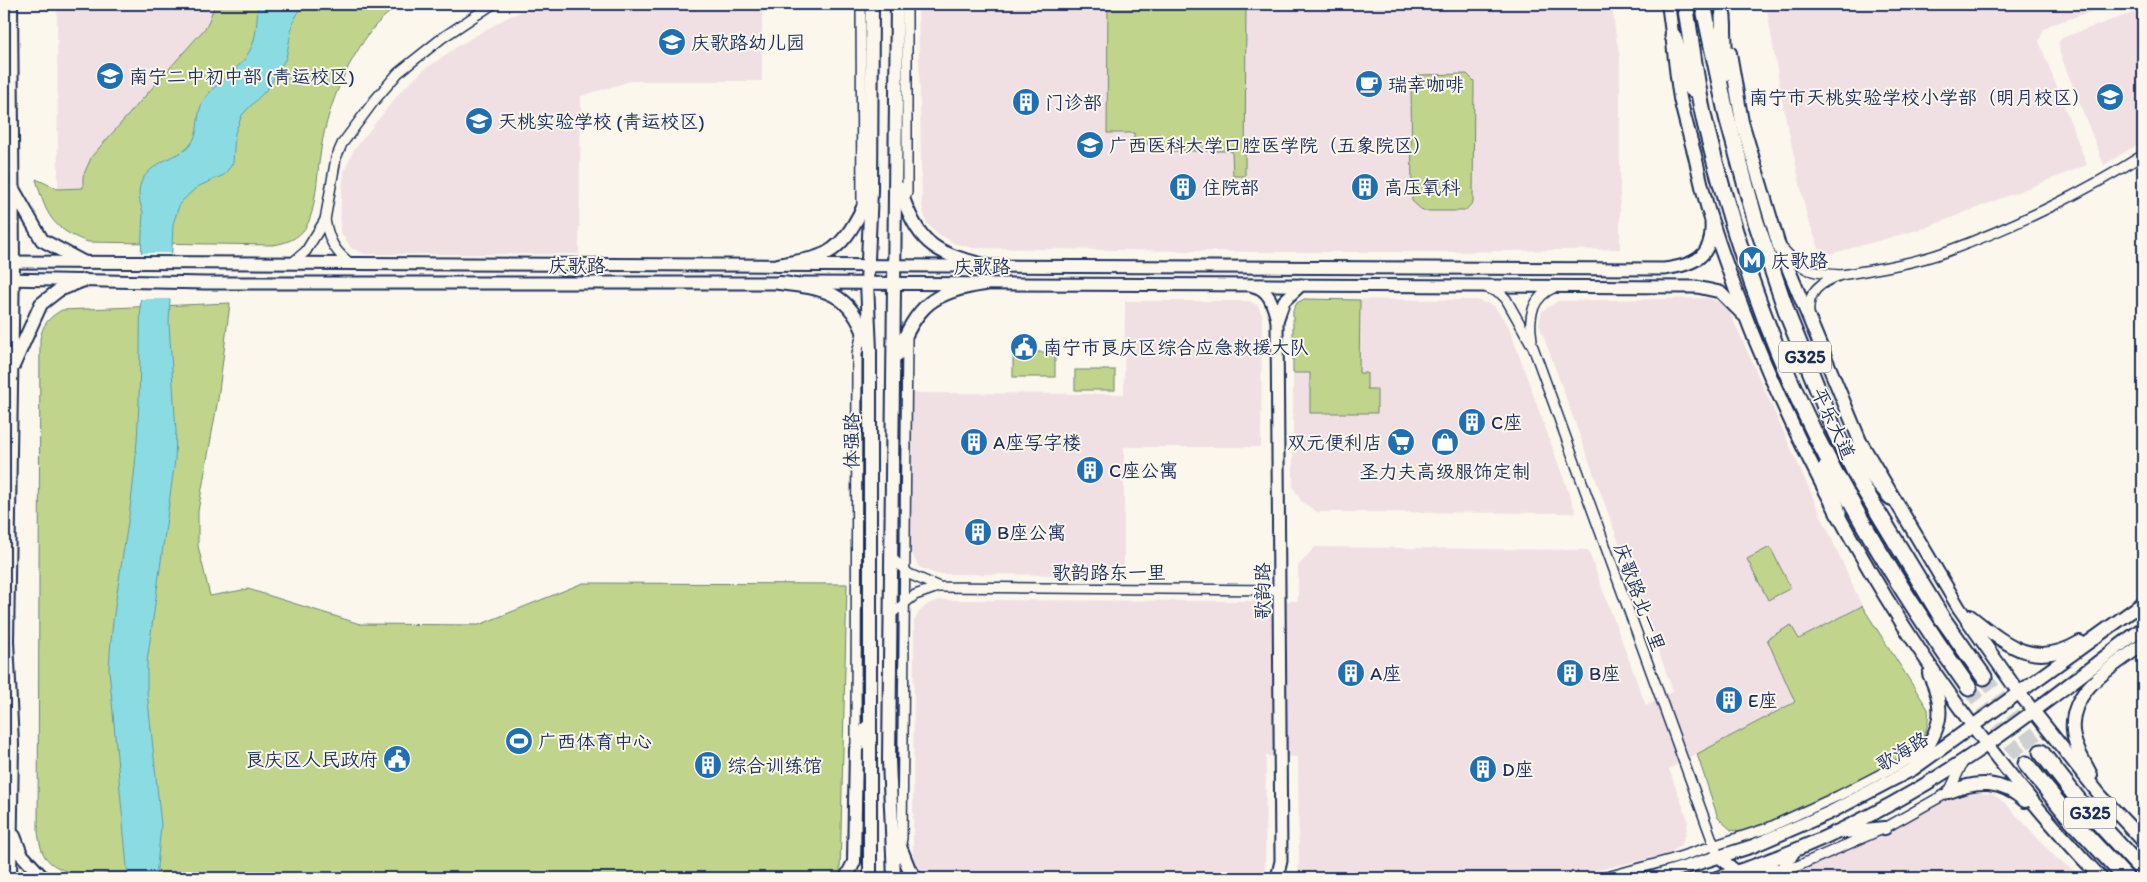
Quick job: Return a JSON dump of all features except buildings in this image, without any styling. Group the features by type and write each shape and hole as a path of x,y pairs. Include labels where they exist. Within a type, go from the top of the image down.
{"highway":[{"name":"平乐大道","path":"1685,4 1705,125 1733,225 1768,326 1815,434 1843,489 1924,626 1969,688"},
{"name":"平乐大道","path":"1703,4 1727,117 1755,219 1782,299 1835,432 1859,481 1927,594 1984,677"},
{"path":"1722,10 1727,117"},
{"path":"1673,36 1705,125"},
{"path":"1835,432 1891,497"},
{"path":"1815,434 1838,513"},
{"name":"G325","path":"2041,752 2084,806 2143,871"},
{"path":"2026,764 2071,819 2126,878"}],"main road":[{"path":"10,878 12,744 8,641 11,370 8,262 12,188 11,4"},
{"name":"体强路","path":"870,878 868,725 870,350 867,283 871,191 872,4"},
{"path":"893,874 889,760 896,283 897,4"},
{"path":"1668,4 1680,98 1710,217 1746,318 1803,444 1838,513 1908,631 1973,727 2049,822 2101,878"},
{"path":"1722,10 1742,122 1778,243 1860,441 1891,497 1959,608 2019,693 2100,795 2143,841"},
{"path":"896,181 916,228 930,244 958,259 985,266"},
{"path":"12,188 42,240 89,262"},
{"path":"778,265 818,257 834,248 849,234 871,191"},
{"path":"11,370 41,304 59,290 89,280"},
{"path":"779,283 813,287 832,293 844,302 863,330 870,350"},
{"path":"894,362 907,334 924,308 934,298 949,290 985,284"},
{"name":"歌海路","path":"1651,878 1716,851 1753,846 1829,812 1913,769 2143,603"},
{"path":"1959,608 2011,648 2029,654 2046,655 2071,648 2128,615"},
{"path":"1718,878 1741,873 1839,832 1919,788 1987,745 2143,628"},
{"path":"1908,631 1937,689 1940,704 1940,720 1923,754 1913,769"},
{"path":"2100,795 2076,745 2073,731 2077,702 2091,684 2143,644"},
{"path":"846,878 854,862 856,749 868,725"},
{"path":"1949,792 1974,783 1986,782 1998,785 2013,791 2049,822"},
{"path":"891,822 909,869 916,878"},
{"path":"1839,832 1885,828"},
{"path":"11,830 21,854 43,878"},
{"path":"1780,873 1794,851"}],"street":[{"path":"292,263 306,251 325,220 336,158 342,144 374,101 398,73 442,38 493,4"},
{"path":"861,4 862,210"},
{"path":"896,222 907,192 907,4"},
{"path":"1811,324 1809,300 1816,288 1827,280 1841,275 1896,265 1944,252 2043,210 2143,155"},
{"name":"庆歌路","path":"89,262 1664,269 1682,266 1700,258 1710,242 1710,217"},
{"path":"325,220 332,246 339,255 350,263"},
{"path":"1778,243 1798,266 1811,272 1841,275"},
{"path":"8,262 89,262"},
{"path":"273,283 274,263"},
{"path":"1040,266 1040,284"},
{"path":"1663,287 1664,269"},
{"path":"8,279 89,280"},
{"name":"庆歌路","path":"89,280 206,283 896,283 1697,287 1720,292 1733,302 1746,318"},
{"name":"歌韵路","path":"1246,285 1259,288 1267,295 1271,300 1277,322 1281,861 1277,878"},
{"name":"歌韵路","path":"1277,322 1284,301 1301,285"},
{"name":"庆歌路北一里","path":"1482,286 1500,293 1506,299 1533,347 1716,851"},
{"name":"庆歌路北一里","path":"1533,347 1530,327 1533,306 1546,291 1557,286"},
{"path":"856,749 857,354 867,310"},
{"path":"893,874 902,838 907,334"},
{"name":"歌韵路东一里","path":"892,558 921,581 939,587 1279,590"},
{"name":"歌韵路东一里","path":"891,614 915,595 939,587"},
{"path":"1603,878 1716,851 1838,796 1910,758 1943,748"},
{"path":"1716,851 1741,873 1780,873 1885,828 1949,792 1963,761"},
{"path":"1716,851 1718,878"},
{"name":"歌韵路","path":"1281,861 1286,878"}],"shaded area":[{"name":"南宁二中初中部 (青运校区)","path":"57,4 215,4 207,26 92,156 83,188 58,189"},
{"name":"天桃实验学校 (青运校区)","path":"540,4 762,4 762,81 631,81 581,96 579,254 366,254 351,248 340,231 344,172 353,151 401,91 425,69 458,46 506,18"},
{"path":"918,4 1612,4 1620,56 1620,249 1451,252 1258,252 973,248 956,244 940,235 927,224 922,206"},
{"path":"1766,4 2115,4 2050,25 2044,29 2039,41 2087,165 1925,228 1826,255 1819,248 1807,217 1782,100"},
{"name":"南宁市天桃实验学校小学部（明月校区）","path":"2143,9 2143,141 2104,165 2060,54 2059,41 2064,37"},
{"path":"1709,298 1721,303 1729,311 1862,606 1798,639 1795,702 1669,769 1688,820 1686,834 1681,845 1668,854 1563,878 1299,878 1298,757 1266,756 1265,878 927,878 921,875 913,861 914,621 919,612 928,604 940,600 1298,601 1298,566 1315,547 1588,550 1646,706 1673,691 1539,324 1542,311 1558,301"},
{"path":"1304,299 1477,300 1494,306 1508,325 1576,513 1317,512 1301,501 1293,487 1293,310 1297,303"},
{"path":"1125,301 1250,301 1258,306 1262,315 1261,447 1124,447 1124,575 936,574 919,567 910,550 910,393 1124,394"},
{"path":"1960,792 1993,794 2007,805 2058,860 2086,878 1784,878"}],"green space":[{"path":"215,4 399,4 374,27 354,56 338,88 323,139 314,203 306,227 291,240 273,245 88,242 66,232 58,226 47,211 36,179 58,189 83,188 83,176 92,156 207,26"},
{"path":"1108,4 1246,4 1245,176 1233,176 1232,151 1156,151 1156,144 1134,144 1134,133 1107,133"},
{"path":"1467,74 1474,81 1473,202 1465,211 1423,211 1412,201 1411,82 1417,75"},
{"path":"1304,299 1360,300 1359,373 1367,373 1367,389 1377,389 1377,413 1310,413 1310,373 1293,373 1293,310 1297,303"},
{"name":"广西体育中心","path":"230,303 218,399 198,511 198,546 210,596 248,589 360,624 479,625 583,583 847,584 840,873 832,878 238,878 238,874 71,873 50,863 43,853 38,831 41,334 47,322 62,310"},
{"path":"1013,352 1055,352 1055,377 1013,377"},
{"path":"1075,370 1115,370 1115,390 1075,390"},
{"path":"1770,547 1791,588 1768,600 1747,559"},
{"path":"1862,606 1928,709 1928,722 1925,733 1910,752 1842,791 1749,830 1740,832 1731,830 1718,818 1697,754 1795,702 1767,639 1791,625 1799,639"}],"water":[{"path":"258,4 303,4 293,22 286,58 268,88 242,115 235,133 233,163 224,175 197,187 180,203 173,224 169,324 176,431 175,460 147,662 147,691 161,825 156,878 128,878 109,669 113,618 135,466 140,371 143,212 139,193 140,185 148,172 162,162 184,151 193,140 197,131 201,106 205,98 244,60 252,47"}],"pier":[{"path":"139,253 174,253 173,299 139,299"}],"tunnel":[{"path":"1984,677 2041,752"},
{"path":"1969,688 2026,764"}],"place":[{"name":"庆歌路幼儿园","path":"672,42"},
{"name":"南宁二中初中部 (青运校区)","path":"110,76"},
{"name":"瑞幸咖啡","path":"1369,84"},
{"name":"南宁市天桃实验学校小学部（明月校区）","path":"2110,97"},
{"name":"门诊部","path":"1026,102"},
{"name":"天桃实验学校 (青运校区)","path":"479,121"},
{"name":"广西医科大学口腔医学院（五象院区）","path":"1090,145"},
{"name":"住院部","path":"1183,187"},
{"name":"高压氧科","path":"1365,187"},
{"name":"庆歌路","path":"1752,260"},
{"name":"南宁市良庆区综合应急救援大队","path":"1024,347"},
{"name":"C座","path":"1472,422"},
{"name":"A座写字楼","path":"974,442"},
{"name":"双元便利店","path":"1401,442"},
{"name":"圣力夫高级服饰定制","path":"1445,442"},
{"name":"C座公寓","path":"1090,470"},
{"name":"B座公寓","path":"978,532"},
{"name":"A座","path":"1351,673"},
{"name":"B座","path":"1570,673"},
{"name":"E座","path":"1729,700"},
{"name":"广西体育中心","path":"519,741"},
{"name":"良庆区人民政府","path":"397,759"},
{"name":"综合训练馆","path":"708,765"},
{"name":"D座","path":"1483,769"}]}
